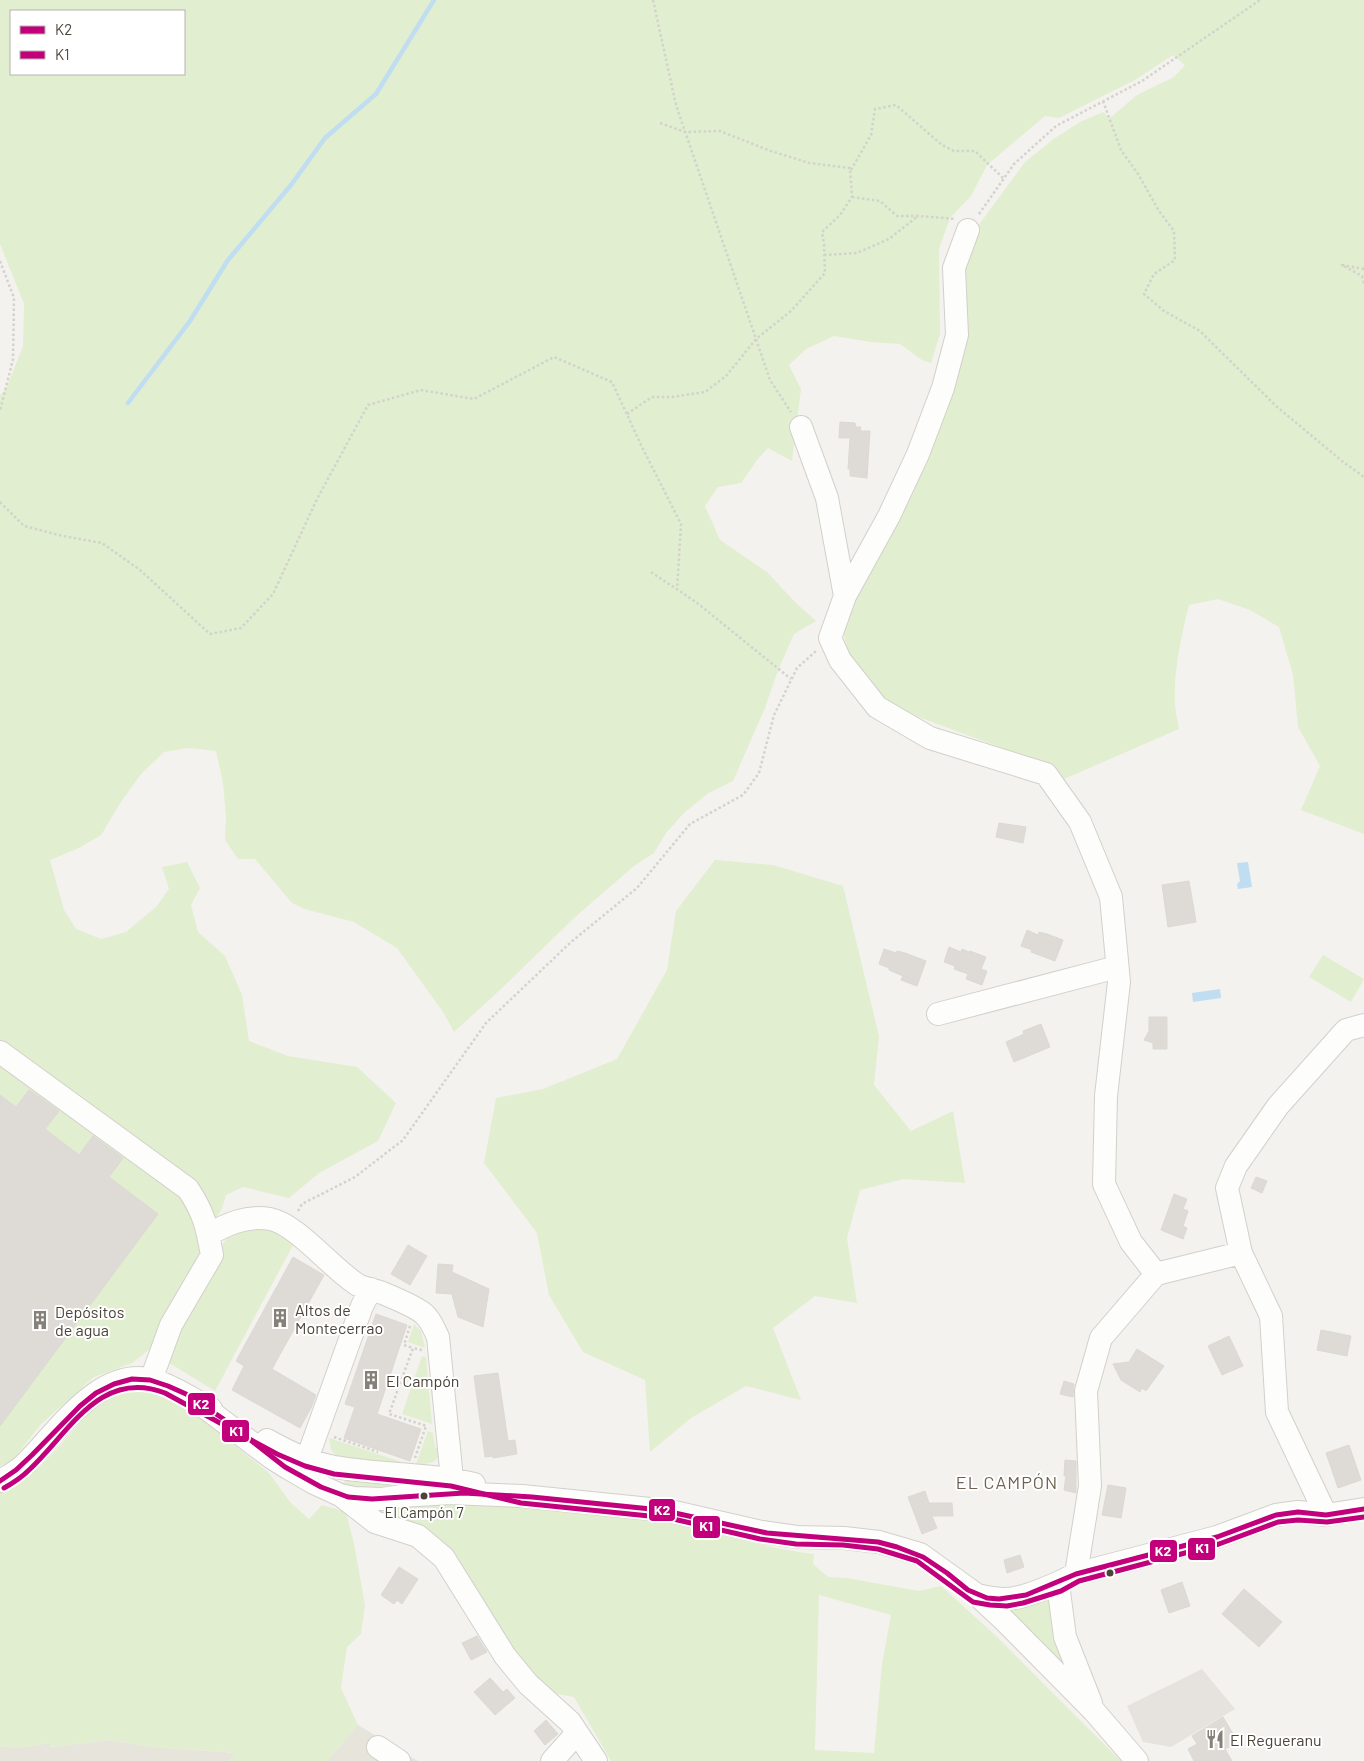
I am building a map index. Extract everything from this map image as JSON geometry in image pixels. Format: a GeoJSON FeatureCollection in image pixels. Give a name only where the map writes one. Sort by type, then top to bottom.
{"type":"FeatureCollection","features":[{"type":"Feature","properties":{"kind":"street"},"geometry":{"type":"LineString","coordinates":[[962,224],[954,268],[958,335],[942,388],[918,454],[889,516],[845,596],[830,638],[840,660],[877,707],[930,738],[1046,774],[1080,822],[1111,897],[1118,966],[1119,982],[1106,1096],[1104,1184],[1131,1242],[1156,1274]]}},
{"type":"Feature","properties":{"kind":"street"},"geometry":{"type":"LineString","coordinates":[[801,427],[827,498],[845,596]]}},
{"type":"Feature","properties":{"kind":"street"},"geometry":{"type":"LineString","coordinates":[[938,1014],[1118,966]]}},
{"type":"Feature","properties":{"kind":"street"},"geometry":{"type":"LineString","coordinates":[[1326,1515],[1277,1412],[1271,1316],[1241,1253],[1227,1188],[1236,1166],[1278,1106],[1346,1030],[1364,1025]]}},
{"type":"Feature","properties":{"kind":"street"},"geometry":{"type":"LineString","coordinates":[[0,1052],[188,1189],[206,1220],[212,1255],[171,1325],[151,1380]]}},
{"type":"Feature","properties":{"kind":"street"},"geometry":{"type":"LineString","coordinates":[[208,1235],[223,1226],[254,1217],[272,1219],[286,1226],[358,1285],[423,1313],[432,1322],[438,1337],[452,1479]]}},
{"type":"Feature","properties":{"kind":"street"},"geometry":{"type":"LineString","coordinates":[[1094,1711],[1065,1637],[1067,1579],[1090,1486],[1086,1391],[1101,1338],[1156,1274],[1241,1253]]}},
{"type":"Feature","properties":{"kind":"street"},"geometry":{"type":"LineString","coordinates":[[312,1482],[307,1459],[362,1306],[371,1289]]}},
{"type":"Feature","properties":{"kind":"street"},"geometry":{"type":"LineString","coordinates":[[0,1481],[24,1465],[84,1402],[95,1393],[108,1385],[122,1380],[137,1378],[151,1380],[168,1386],[280,1447],[307,1459],[335,1467],[452,1479],[522,1496]]}},
{"type":"Feature","properties":{"kind":"street"},"geometry":{"type":"LineString","coordinates":[[199,1403],[272,1458],[312,1482],[340,1495],[375,1522],[418,1536],[444,1558],[505,1656],[528,1684],[570,1722],[596,1761]]}},
{"type":"Feature","properties":{"kind":"street"},"geometry":{"type":"LineString","coordinates":[[402,1496],[411,1488],[428,1487],[452,1479]]}},
{"type":"Feature","properties":{"kind":"street"},"geometry":{"type":"LineString","coordinates":[[340,1495],[369,1500],[450,1493],[522,1496],[670,1511],[762,1532],[797,1537],[844,1538],[879,1542],[920,1554],[977,1595],[1005,1621],[1094,1711],[1137,1761]]}},
{"type":"Feature","properties":{"kind":"street"},"geometry":{"type":"LineString","coordinates":[[977,1595],[1007,1600],[1067,1579],[1201,1542],[1276,1515],[1298,1512],[1326,1515],[1364,1509]]}},
{"type":"Feature","properties":{"kind":"street"},"geometry":{"type":"LineString","coordinates":[[552,1761],[577,1733]]}},
{"type":"Feature","properties":{"kind":"street"},"geometry":{"type":"LineString","coordinates":[[378,1747],[400,1761]]}},
{"type":"Feature","properties":{"kind":"path"},"geometry":{"type":"LineString","coordinates":[[653,0],[676,105],[770,380],[801,427]]}},
{"type":"Feature","properties":{"kind":"path"},"geometry":{"type":"LineString","coordinates":[[852,198],[880,201],[896,216],[919,216],[962,224],[1004,179],[1014,164],[1056,126],[1142,82],[1260,0]]}},
{"type":"Feature","properties":{"kind":"path"},"geometry":{"type":"LineString","coordinates":[[1103,102],[1121,150],[1174,231],[1175,260],[1154,274],[1144,294],[1164,311],[1200,331],[1276,406],[1364,477]]}},
{"type":"Feature","properties":{"kind":"path"},"geometry":{"type":"LineString","coordinates":[[626,414],[652,398],[705,392],[726,376],[756,338],[791,311],[825,273],[822,232],[840,215],[852,198],[850,171],[872,135],[875,109],[896,105],[942,145],[954,151],[975,152],[1004,179]]}},
{"type":"Feature","properties":{"kind":"path"},"geometry":{"type":"LineString","coordinates":[[660,123],[685,132],[720,131],[776,152],[809,162],[850,168],[850,171]]}},
{"type":"Feature","properties":{"kind":"path"},"geometry":{"type":"LineString","coordinates":[[824,255],[857,253],[889,239],[919,216]]}},
{"type":"Feature","properties":{"kind":"path"},"geometry":{"type":"LineString","coordinates":[[0,261],[14,298],[13,360],[0,411]]}},
{"type":"Feature","properties":{"kind":"path"},"geometry":{"type":"LineString","coordinates":[[1364,269],[1342,265],[1362,276],[1364,283]]}},
{"type":"Feature","properties":{"kind":"path"},"geometry":{"type":"LineString","coordinates":[[0,502],[24,526],[62,536],[102,543],[140,570],[210,634],[241,628],[272,594],[316,498],[368,405],[421,390],[474,400],[554,357],[612,382],[681,524],[677,590]]}},
{"type":"Feature","properties":{"kind":"path"},"geometry":{"type":"LineString","coordinates":[[651,572],[696,602],[791,679]]}},
{"type":"Feature","properties":{"kind":"path"},"geometry":{"type":"LineString","coordinates":[[286,1226],[302,1204],[355,1177],[403,1140],[486,1023],[571,942],[637,888],[690,824],[742,795],[759,773],[774,715],[797,668],[830,638]]}},
{"type":"Feature","properties":{"kind":"path"},"geometry":{"type":"LineString","coordinates":[[415,1309],[404,1345],[440,1356]]}},
{"type":"Feature","properties":{"kind":"path"},"geometry":{"type":"LineString","coordinates":[[413,1348],[389,1414],[426,1426],[413,1464]]}},
{"type":"Feature","properties":{"kind":"path"},"geometry":{"type":"LineString","coordinates":[[334,1437],[378,1452]]}},
{"type":"Feature","properties":{"kind":"shaded area"},"geometry":{"type":"Polygon","coordinates":[[[1202,1669],[1235,1709],[1171,1747],[1143,1742],[1127,1706],[1202,1669]]]}},
{"type":"Feature","properties":{"kind":"shaded area"},"geometry":{"type":"Polygon","coordinates":[[[358,1725],[418,1761],[327,1761],[358,1725]]]}},
{"type":"Feature","properties":{"kind":"shaded area"},"geometry":{"type":"Polygon","coordinates":[[[109,1740],[153,1747],[236,1753],[229,1761],[0,1761],[0,1746],[18,1748],[50,1743],[50,1747],[109,1740]]]}},
{"type":"Feature","properties":{"kind":"green space"},"geometry":{"type":"Polygon","coordinates":[[[0,0],[1364,0],[1364,834],[1301,810],[1320,766],[1298,727],[1293,675],[1279,627],[1250,610],[1218,599],[1189,605],[1176,668],[1175,706],[1179,729],[1064,779],[1040,762],[886,705],[847,651],[843,628],[848,607],[935,422],[959,271],[975,230],[1025,162],[1055,138],[1080,122],[1103,112],[1110,118],[1137,95],[1174,77],[1185,65],[1173,55],[1135,80],[1059,118],[1045,116],[987,165],[971,196],[950,218],[939,249],[940,334],[931,363],[922,360],[900,344],[871,342],[834,336],[806,349],[789,365],[801,389],[792,461],[768,448],[741,483],[718,487],[705,506],[720,540],[767,572],[816,621],[794,634],[777,673],[765,708],[733,781],[707,794],[684,813],[666,833],[654,853],[634,866],[574,918],[454,1032],[443,1012],[397,948],[354,922],[304,909],[292,903],[255,859],[238,859],[225,840],[226,817],[223,783],[216,751],[188,748],[164,752],[141,774],[101,835],[79,848],[50,860],[64,910],[76,929],[101,939],[126,932],[156,907],[169,889],[162,867],[187,862],[200,888],[191,905],[198,932],[225,956],[242,995],[249,1041],[288,1056],[357,1067],[396,1103],[378,1141],[319,1173],[289,1198],[243,1187],[226,1195],[222,1208],[151,1348],[132,1363],[94,1377],[41,1424],[13,1460],[0,1466],[0,395],[6,389],[23,346],[24,304],[0,244],[0,0]]]}},
{"type":"Feature","properties":{"kind":"green space"},"geometry":{"type":"Polygon","coordinates":[[[715,860],[773,865],[843,886],[879,1036],[874,1085],[911,1131],[953,1111],[965,1183],[904,1179],[860,1190],[847,1238],[857,1303],[815,1296],[773,1328],[801,1400],[746,1386],[691,1418],[650,1452],[645,1380],[583,1352],[549,1295],[537,1233],[484,1163],[496,1098],[543,1089],[617,1059],[667,970],[676,911],[715,860]]]}},
{"type":"Feature","properties":{"kind":"green space"},"geometry":{"type":"Polygon","coordinates":[[[1323,955],[1364,979],[1351,1002],[1309,977],[1323,955]]]}},
{"type":"Feature","properties":{"kind":"green space"},"geometry":{"type":"Polygon","coordinates":[[[262,1227],[273,1230],[293,1245],[215,1391],[166,1361],[181,1319],[226,1239],[239,1229],[262,1227]]]}},
{"type":"Feature","properties":{"kind":"green space"},"geometry":{"type":"Polygon","coordinates":[[[414,1324],[421,1331],[425,1348],[408,1342],[414,1324]]]}},
{"type":"Feature","properties":{"kind":"green space"},"geometry":{"type":"Polygon","coordinates":[[[422,1356],[426,1357],[432,1424],[402,1414],[422,1356]]]}},
{"type":"Feature","properties":{"kind":"green space"},"geometry":{"type":"Polygon","coordinates":[[[142,1390],[156,1391],[175,1398],[207,1420],[269,1473],[290,1502],[309,1519],[322,1505],[346,1512],[365,1605],[361,1634],[347,1647],[341,1688],[358,1725],[327,1761],[229,1761],[236,1753],[153,1747],[109,1740],[50,1747],[50,1743],[18,1748],[0,1746],[0,1492],[12,1487],[34,1471],[103,1400],[119,1393],[142,1390]]]}},
{"type":"Feature","properties":{"kind":"green space"},"geometry":{"type":"Polygon","coordinates":[[[428,1431],[433,1433],[435,1447],[439,1450],[439,1455],[435,1461],[416,1464],[428,1431]]]}},
{"type":"Feature","properties":{"kind":"green space"},"geometry":{"type":"Polygon","coordinates":[[[329,1438],[408,1464],[337,1457],[331,1450],[329,1438]]]}},
{"type":"Feature","properties":{"kind":"green space"},"geometry":{"type":"Polygon","coordinates":[[[345,1479],[396,1482],[396,1487],[393,1491],[346,1489],[345,1479]]]}},
{"type":"Feature","properties":{"kind":"green space"},"geometry":{"type":"Polygon","coordinates":[[[436,1501],[550,1508],[664,1522],[776,1548],[814,1554],[813,1564],[828,1577],[847,1578],[919,1591],[941,1586],[995,1635],[1121,1761],[611,1761],[574,1697],[547,1692],[508,1650],[476,1599],[370,1509],[391,1512],[413,1502],[436,1501]],[[819,1595],[815,1750],[874,1753],[882,1664],[891,1615],[819,1595]]]}},
{"type":"Feature","properties":{"kind":"green space"},"geometry":{"type":"Polygon","coordinates":[[[1050,1597],[1073,1675],[1009,1611],[1012,1608],[1050,1597]]]}},
{"type":"Feature","properties":{"kind":"water"},"geometry":{"type":"Polygon","coordinates":[[[1248,862],[1252,887],[1238,889],[1237,884],[1240,881],[1237,863],[1248,862]]]}},
{"type":"Feature","properties":{"kind":"water"},"geometry":{"type":"Polygon","coordinates":[[[1220,989],[1221,998],[1193,1002],[1192,993],[1220,989]]]}},
{"type":"Feature","properties":{"kind":"building"},"geometry":{"type":"Polygon","coordinates":[[[840,422],[855,423],[856,427],[861,427],[860,431],[870,431],[867,478],[850,476],[850,469],[848,469],[850,438],[839,438],[840,422]]]}},
{"type":"Feature","properties":{"kind":"building"},"geometry":{"type":"Polygon","coordinates":[[[999,823],[1026,827],[1023,843],[996,837],[999,823]]]}},
{"type":"Feature","properties":{"kind":"building"},"geometry":{"type":"Polygon","coordinates":[[[1189,881],[1196,922],[1168,927],[1162,885],[1189,881]]]}},
{"type":"Feature","properties":{"kind":"building"},"geometry":{"type":"Polygon","coordinates":[[[1027,930],[1038,935],[1039,932],[1063,940],[1055,961],[1021,946],[1027,930]]]}},
{"type":"Feature","properties":{"kind":"building"},"geometry":{"type":"Polygon","coordinates":[[[949,947],[961,952],[962,949],[986,957],[981,969],[987,971],[982,985],[966,979],[968,974],[954,969],[955,966],[944,962],[949,947]]]}},
{"type":"Feature","properties":{"kind":"building"},"geometry":{"type":"Polygon","coordinates":[[[884,949],[896,953],[897,951],[905,953],[926,961],[917,986],[901,980],[903,976],[879,964],[884,949]]]}},
{"type":"Feature","properties":{"kind":"building"},"geometry":{"type":"Polygon","coordinates":[[[1149,1017],[1167,1017],[1167,1049],[1153,1049],[1153,1043],[1144,1040],[1149,1031],[1149,1017]]]}},
{"type":"Feature","properties":{"kind":"building"},"geometry":{"type":"Polygon","coordinates":[[[1041,1024],[1050,1047],[1014,1062],[1006,1042],[1024,1034],[1023,1031],[1041,1024]]]}},
{"type":"Feature","properties":{"kind":"building","name":"Depósitos de agua"},"geometry":{"type":"Polygon","coordinates":[[[29,1090],[59,1111],[45,1129],[79,1155],[93,1136],[123,1158],[109,1177],[158,1214],[0,1426],[0,1095],[16,1107],[29,1090]]]}},
{"type":"Feature","properties":{"kind":"building"},"geometry":{"type":"Polygon","coordinates":[[[1256,1177],[1267,1181],[1262,1193],[1251,1188],[1256,1177]]]}},
{"type":"Feature","properties":{"kind":"building"},"geometry":{"type":"Polygon","coordinates":[[[1174,1194],[1187,1199],[1183,1209],[1188,1211],[1183,1226],[1187,1228],[1183,1239],[1161,1230],[1174,1194]]]}},
{"type":"Feature","properties":{"kind":"building"},"geometry":{"type":"Polygon","coordinates":[[[408,1245],[427,1256],[410,1285],[391,1274],[408,1245]]]}},
{"type":"Feature","properties":{"kind":"building","name":"Altos de Montecerrao"},"geometry":{"type":"Polygon","coordinates":[[[293,1257],[324,1275],[272,1369],[316,1395],[300,1428],[232,1390],[244,1366],[236,1361],[293,1257]]]}},
{"type":"Feature","properties":{"kind":"building"},"geometry":{"type":"Polygon","coordinates":[[[438,1264],[453,1265],[452,1272],[489,1289],[483,1327],[458,1317],[452,1294],[436,1293],[438,1264]]]}},
{"type":"Feature","properties":{"kind":"building"},"geometry":{"type":"Polygon","coordinates":[[[376,1314],[407,1325],[377,1414],[421,1429],[410,1461],[344,1438],[355,1407],[345,1404],[376,1314]]]}},
{"type":"Feature","properties":{"kind":"building"},"geometry":{"type":"Polygon","coordinates":[[[1321,1330],[1351,1336],[1347,1356],[1317,1350],[1321,1330]]]}},
{"type":"Feature","properties":{"kind":"building"},"geometry":{"type":"Polygon","coordinates":[[[1229,1336],[1243,1366],[1222,1375],[1208,1346],[1229,1336]]]}},
{"type":"Feature","properties":{"kind":"building"},"geometry":{"type":"Polygon","coordinates":[[[1137,1349],[1164,1366],[1146,1391],[1142,1388],[1140,1392],[1121,1380],[1113,1364],[1129,1362],[1137,1349]]]}},
{"type":"Feature","properties":{"kind":"building"},"geometry":{"type":"Polygon","coordinates":[[[498,1373],[508,1441],[515,1440],[517,1454],[493,1458],[493,1456],[485,1457],[474,1376],[498,1373]]]}},
{"type":"Feature","properties":{"kind":"building"},"geometry":{"type":"Polygon","coordinates":[[[1064,1381],[1074,1384],[1073,1397],[1060,1394],[1064,1381]]]}},
{"type":"Feature","properties":{"kind":"building"},"geometry":{"type":"Polygon","coordinates":[[[1349,1445],[1361,1480],[1338,1488],[1326,1453],[1349,1445]]]}},
{"type":"Feature","properties":{"kind":"building"},"geometry":{"type":"Polygon","coordinates":[[[1065,1460],[1076,1461],[1076,1493],[1064,1490],[1066,1476],[1064,1476],[1065,1460]]]}},
{"type":"Feature","properties":{"kind":"building"},"geometry":{"type":"Polygon","coordinates":[[[1108,1485],[1126,1488],[1121,1518],[1102,1515],[1108,1485]]]}},
{"type":"Feature","properties":{"kind":"building"},"geometry":{"type":"Polygon","coordinates":[[[925,1491],[929,1503],[952,1503],[953,1516],[932,1516],[937,1528],[922,1534],[908,1497],[925,1491]]]}},
{"type":"Feature","properties":{"kind":"building"},"geometry":{"type":"Polygon","coordinates":[[[1020,1555],[1024,1567],[1007,1573],[1004,1560],[1020,1555]]]}},
{"type":"Feature","properties":{"kind":"building"},"geometry":{"type":"Polygon","coordinates":[[[399,1567],[418,1579],[402,1604],[397,1600],[394,1604],[381,1595],[399,1567]]]}},
{"type":"Feature","properties":{"kind":"building"},"geometry":{"type":"Polygon","coordinates":[[[1182,1582],[1190,1606],[1169,1613],[1161,1590],[1182,1582]]]}},
{"type":"Feature","properties":{"kind":"building"},"geometry":{"type":"Polygon","coordinates":[[[1244,1589],[1282,1622],[1259,1647],[1222,1614],[1244,1589]]]}},
{"type":"Feature","properties":{"kind":"building"},"geometry":{"type":"Polygon","coordinates":[[[477,1636],[487,1652],[471,1660],[462,1643],[477,1636]]]}},
{"type":"Feature","properties":{"kind":"building"},"geometry":{"type":"Polygon","coordinates":[[[490,1678],[503,1692],[507,1689],[515,1698],[495,1715],[474,1692],[490,1678]]]}},
{"type":"Feature","properties":{"kind":"building","name":"El Regueranu"},"geometry":{"type":"Polygon","coordinates":[[[1223,1717],[1238,1742],[1225,1749],[1232,1761],[1194,1761],[1188,1749],[1197,1744],[1192,1736],[1223,1717]]]}},
{"type":"Feature","properties":{"kind":"building"},"geometry":{"type":"Polygon","coordinates":[[[546,1720],[558,1734],[545,1745],[534,1731],[546,1720]]]}},
{"type":"Feature","properties":{"kind":"waterway"},"geometry":{"type":"LineString","coordinates":[[128,403],[190,321],[228,260],[291,185],[325,138],[376,94],[434,0]]}},
{"type":"Feature","properties":{"kind":"transit line","name":"K2"},"geometry":{"type":"LineString","coordinates":[[0,1481],[16,1470],[80,1406],[96,1393],[114,1384],[132,1379],[150,1380],[186,1394],[222,1418],[285,1467],[321,1487],[348,1497],[372,1499],[464,1493],[532,1497],[661,1510],[767,1533],[878,1542],[923,1557],[968,1590],[987,1598],[999,1599],[1026,1595],[1076,1574],[1217,1537],[1276,1515],[1298,1512],[1326,1515],[1364,1509]]}},
{"type":"Feature","properties":{"kind":"transit line","name":"K1"},"geometry":{"type":"LineString","coordinates":[[4,1488],[29,1470],[88,1408],[104,1397],[122,1389],[142,1388],[165,1393],[277,1454],[305,1466],[334,1474],[451,1486],[521,1503],[669,1518],[760,1539],[796,1544],[843,1545],[878,1549],[917,1561],[973,1602],[990,1605],[1007,1606],[1023,1603],[1061,1591],[1079,1581],[1219,1544],[1278,1522],[1298,1520],[1327,1522],[1364,1517]]}},
{"type":"Feature","properties":{"kind":"place","name":"Altos de Montecerrao"},"geometry":{"type":"Point","coordinates":[280,1318]}},
{"type":"Feature","properties":{"kind":"place","name":"Depósitos de agua"},"geometry":{"type":"Point","coordinates":[40,1320]}},
{"type":"Feature","properties":{"kind":"place","name":"El Campón"},"geometry":{"type":"Point","coordinates":[371,1380]}},
{"type":"Feature","properties":{"kind":"place","name":"El Campón 7"},"geometry":{"type":"Point","coordinates":[424,1496]}},
{"type":"Feature","properties":{"kind":"place","name":"El Regueranu"},"geometry":{"type":"Point","coordinates":[1215,1739]}},
{"type":"Feature","properties":{"kind":"district","name":"EL CAMPÓN"},"geometry":{"type":"Point","coordinates":[1007,1482]}}]}
